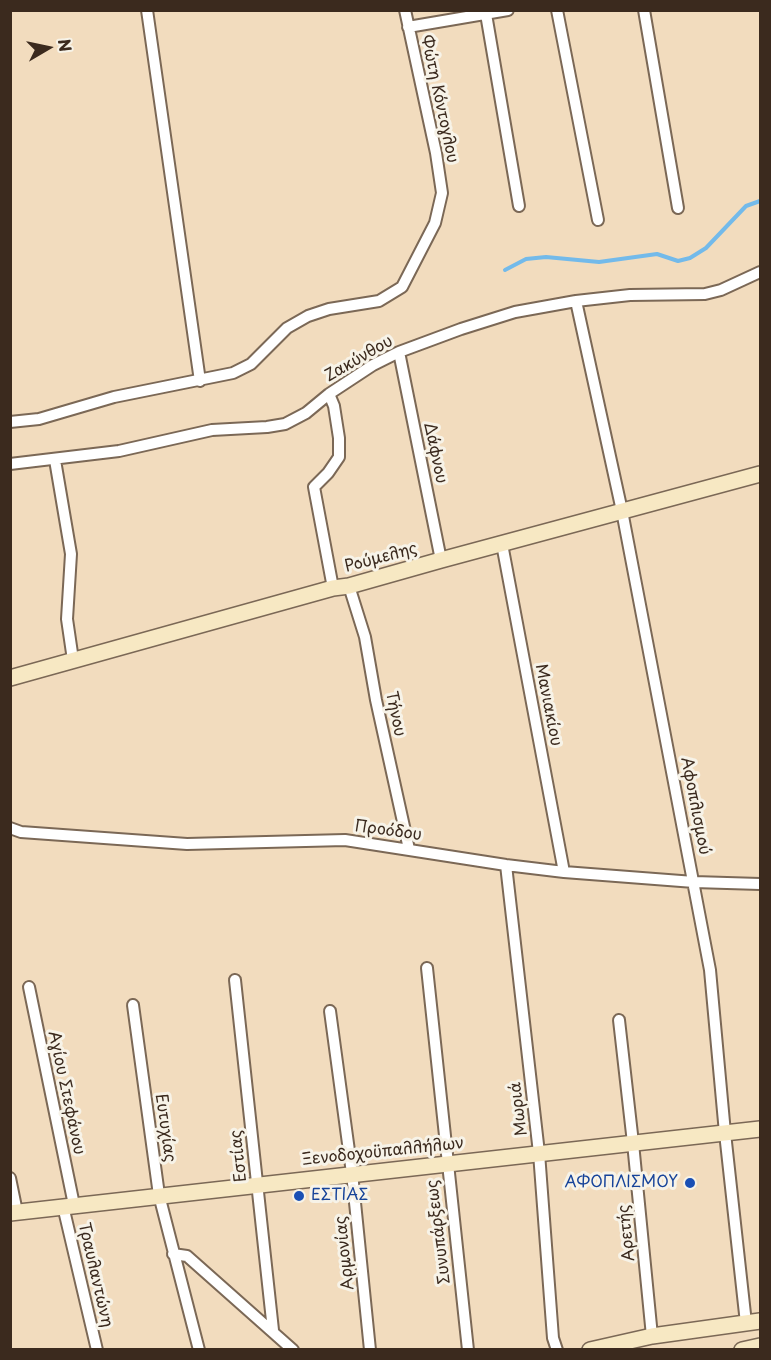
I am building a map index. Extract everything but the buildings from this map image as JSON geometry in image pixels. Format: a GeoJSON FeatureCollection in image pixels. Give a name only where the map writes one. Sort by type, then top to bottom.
{"type":"FeatureCollection","features":[{"type":"Feature","properties":{"kind":"street"},"geometry":{"type":"LineString","coordinates":[[10,422],[39,419],[114,398],[200,381],[147,10]]}},
{"type":"Feature","properties":{"kind":"street","name":"Φώτη Κόντογλου"},"geometry":{"type":"LineString","coordinates":[[200,381],[243,369],[287,328],[308,316],[329,309],[379,301],[397,291],[405,282],[440,211],[442,193],[436,153],[405,10]]}},
{"type":"Feature","properties":{"kind":"street"},"geometry":{"type":"LineString","coordinates":[[408,27],[508,10]]}},
{"type":"Feature","properties":{"kind":"street"},"geometry":{"type":"LineString","coordinates":[[557,10],[598,220]]}},
{"type":"Feature","properties":{"kind":"street"},"geometry":{"type":"LineString","coordinates":[[644,10],[678,208]]}},
{"type":"Feature","properties":{"kind":"street"},"geometry":{"type":"LineString","coordinates":[[486,14],[519,206]]}},
{"type":"Feature","properties":{"kind":"street","name":"Ζακύνθου"},"geometry":{"type":"LineString","coordinates":[[10,464],[139,448],[212,430],[285,424],[306,413],[328,394],[373,365],[399,352],[514,312],[576,301],[630,295],[705,294],[721,290],[760,272]]}},
{"type":"Feature","properties":{"kind":"street","name":"Αφοπλισμού"},"geometry":{"type":"LineString","coordinates":[[576,301],[622,511],[710,970],[725,1133],[753,1322]]}},
{"type":"Feature","properties":{"kind":"street","name":"Δάφνου"},"geometry":{"type":"LineString","coordinates":[[399,352],[441,560]]}},
{"type":"Feature","properties":{"kind":"street"},"geometry":{"type":"LineString","coordinates":[[328,394],[334,406],[339,438],[339,457],[314,487],[333,588]]}},
{"type":"Feature","properties":{"kind":"street"},"geometry":{"type":"LineString","coordinates":[[55,460],[71,554],[67,619],[73,660]]}},
{"type":"Feature","properties":{"kind":"street","name":"Ρούμελης"},"geometry":{"type":"LineString","coordinates":[[10,678],[333,588],[349,586],[760,474]]}},
{"type":"Feature","properties":{"kind":"street","name":"Μανιακίου"},"geometry":{"type":"LineString","coordinates":[[502,544],[564,872]]}},
{"type":"Feature","properties":{"kind":"street","name":"Τήνου"},"geometry":{"type":"LineString","coordinates":[[349,586],[364,637],[409,849]]}},
{"type":"Feature","properties":{"kind":"street","name":"Προόδου"},"geometry":{"type":"LineString","coordinates":[[10,828],[21,832],[187,844],[345,840],[564,872],[694,882],[760,884]]}},
{"type":"Feature","properties":{"kind":"street","name":"Μωριά"},"geometry":{"type":"LineString","coordinates":[[506,865],[539,1153],[553,1338],[557,1350]]}},
{"type":"Feature","properties":{"kind":"street","name":"Συνυπάρξεως"},"geometry":{"type":"LineString","coordinates":[[427,968],[468,1350]]}},
{"type":"Feature","properties":{"kind":"street","name":"Εστίας"},"geometry":{"type":"LineString","coordinates":[[236,980],[273,1330]]}},
{"type":"Feature","properties":{"kind":"street","name":"Αγίου Στεφάνου"},"geometry":{"type":"LineString","coordinates":[[29,987],[68,1206]]}},
{"type":"Feature","properties":{"kind":"street","name":"Ευτυχίας"},"geometry":{"type":"LineString","coordinates":[[133,1005],[159,1196],[199,1350]]}},
{"type":"Feature","properties":{"kind":"street","name":"Αρμονίας"},"geometry":{"type":"LineString","coordinates":[[330,1011],[352,1173],[370,1350]]}},
{"type":"Feature","properties":{"kind":"street","name":"Αρετής"},"geometry":{"type":"LineString","coordinates":[[619,1020],[652,1336]]}},
{"type":"Feature","properties":{"kind":"street","name":"Ξενοδοχοϋπαλλήλων"},"geometry":{"type":"LineString","coordinates":[[14,1212],[760,1129]]}},
{"type":"Feature","properties":{"kind":"street"},"geometry":{"type":"LineString","coordinates":[[10,1178],[14,1212]]}},
{"type":"Feature","properties":{"kind":"street","name":"Τραυλαντώνη"},"geometry":{"type":"LineString","coordinates":[[68,1206],[97,1350]]}},
{"type":"Feature","properties":{"kind":"street"},"geometry":{"type":"LineString","coordinates":[[173,1254],[187,1256],[293,1350]]}},
{"type":"Feature","properties":{"kind":"street"},"geometry":{"type":"LineString","coordinates":[[590,1350],[652,1336],[753,1322]]}},
{"type":"Feature","properties":{"kind":"street"},"geometry":{"type":"LineString","coordinates":[[742,1350],[760,1346]]}},
{"type":"Feature","properties":{"kind":"waterway"},"geometry":{"type":"LineString","coordinates":[[505,270],[526,259],[546,257],[599,262],[657,254],[678,261],[690,258],[706,248],[746,206],[760,201]]}},
{"type":"Feature","properties":{"kind":"place","name":"ΑΦΟΠΛΙΣΜΟΥ"},"geometry":{"type":"Point","coordinates":[690,1183]}},
{"type":"Feature","properties":{"kind":"place","name":"ΕΣΤΙΑΣ"},"geometry":{"type":"Point","coordinates":[299,1196]}}]}
